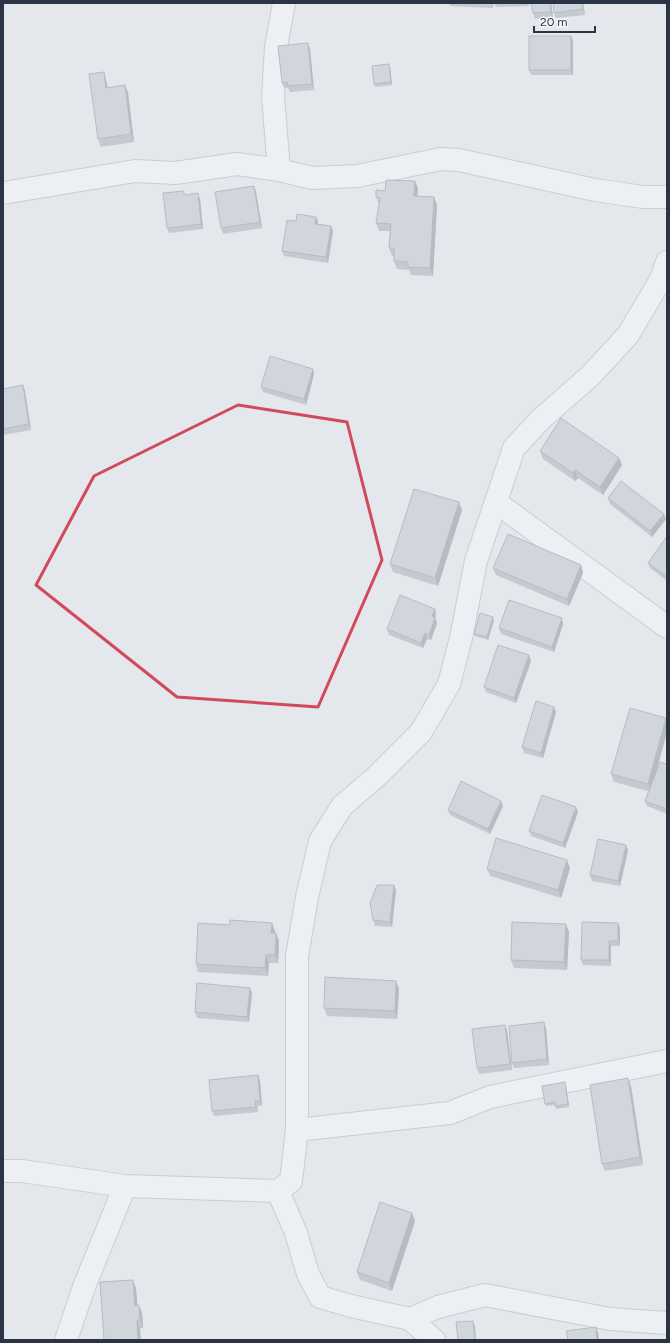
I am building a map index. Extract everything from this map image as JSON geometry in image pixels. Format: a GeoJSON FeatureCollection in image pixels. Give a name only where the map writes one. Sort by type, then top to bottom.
{"type":"FeatureCollection","features":[{"type":"Feature","properties":{"kind":"street"},"geometry":{"type":"LineString","coordinates":[[279,170],[273,97],[276,47],[284,3]]}},
{"type":"Feature","properties":{"kind":"street"},"geometry":{"type":"LineString","coordinates":[[3,193],[135,171],[175,173],[237,164],[279,170],[312,178],[357,176],[440,159],[459,160],[595,190],[643,198],[667,197]]}},
{"type":"Feature","properties":{"kind":"street"},"geometry":{"type":"LineString","coordinates":[[3,1171],[22,1170],[125,1186],[278,1191],[290,1181],[297,1130],[297,956],[307,898],[320,841],[342,806],[376,776],[421,732],[449,684],[461,638],[476,561],[497,503],[514,448],[540,420],[591,375],[628,334],[654,291],[667,262]]}},
{"type":"Feature","properties":{"kind":"street"},"geometry":{"type":"LineString","coordinates":[[497,503],[667,627]]}},
{"type":"Feature","properties":{"kind":"street"},"geometry":{"type":"LineString","coordinates":[[297,1130],[450,1113],[490,1097],[667,1061]]}},
{"type":"Feature","properties":{"kind":"street"},"geometry":{"type":"LineString","coordinates":[[66,1340],[84,1287],[125,1186]]}},
{"type":"Feature","properties":{"kind":"street"},"geometry":{"type":"LineString","coordinates":[[278,1191],[296,1233],[308,1274],[320,1297],[410,1319],[434,1340]]}},
{"type":"Feature","properties":{"kind":"street"},"geometry":{"type":"LineString","coordinates":[[410,1319],[438,1307],[485,1295],[610,1319],[667,1323]]}},
{"type":"Feature","properties":{"kind":"highlighted area"},"geometry":{"type":"Polygon","coordinates":[[[238,405],[347,422],[382,560],[318,707],[177,697],[36,585],[94,476],[238,405]]]}},
{"type":"Feature","properties":{"kind":"building"},"geometry":{"type":"Polygon","coordinates":[[[531,3],[550,3],[551,12],[533,13],[531,3]]]}},
{"type":"Feature","properties":{"kind":"building"},"geometry":{"type":"Polygon","coordinates":[[[553,3],[582,3],[583,9],[554,13],[553,3]]]}},
{"type":"Feature","properties":{"kind":"building"},"geometry":{"type":"Polygon","coordinates":[[[529,36],[571,36],[571,70],[529,70],[529,36]]]}},
{"type":"Feature","properties":{"kind":"building"},"geometry":{"type":"Polygon","coordinates":[[[308,43],[312,84],[288,86],[287,82],[282,83],[278,46],[308,43]]]}},
{"type":"Feature","properties":{"kind":"building"},"geometry":{"type":"Polygon","coordinates":[[[389,64],[391,82],[374,84],[372,66],[389,64]]]}},
{"type":"Feature","properties":{"kind":"building"},"geometry":{"type":"Polygon","coordinates":[[[104,72],[106,88],[125,85],[131,134],[98,139],[89,74],[104,72]]]}},
{"type":"Feature","properties":{"kind":"building"},"geometry":{"type":"Polygon","coordinates":[[[386,180],[415,181],[414,196],[434,197],[430,268],[408,267],[408,262],[394,261],[394,248],[389,248],[391,224],[376,223],[380,198],[376,197],[376,190],[385,191],[386,180]]]}},
{"type":"Feature","properties":{"kind":"building"},"geometry":{"type":"Polygon","coordinates":[[[254,186],[260,222],[221,228],[215,192],[254,186]]]}},
{"type":"Feature","properties":{"kind":"building"},"geometry":{"type":"Polygon","coordinates":[[[184,191],[184,195],[198,193],[201,224],[167,228],[163,193],[184,191]]]}},
{"type":"Feature","properties":{"kind":"building"},"geometry":{"type":"Polygon","coordinates":[[[297,214],[316,217],[315,224],[331,226],[326,257],[282,251],[287,220],[296,221],[297,214]]]}},
{"type":"Feature","properties":{"kind":"building"},"geometry":{"type":"Polygon","coordinates":[[[270,356],[313,369],[304,399],[261,387],[270,356]]]}},
{"type":"Feature","properties":{"kind":"building"},"geometry":{"type":"Polygon","coordinates":[[[23,385],[29,424],[3,429],[3,389],[23,385]]]}},
{"type":"Feature","properties":{"kind":"building"},"geometry":{"type":"Polygon","coordinates":[[[561,418],[619,458],[600,487],[575,470],[573,473],[540,451],[561,418]]]}},
{"type":"Feature","properties":{"kind":"building"},"geometry":{"type":"Polygon","coordinates":[[[621,481],[664,514],[650,531],[608,498],[621,481]]]}},
{"type":"Feature","properties":{"kind":"building"},"geometry":{"type":"Polygon","coordinates":[[[414,489],[459,502],[435,578],[390,564],[414,489]]]}},
{"type":"Feature","properties":{"kind":"building"},"geometry":{"type":"Polygon","coordinates":[[[508,534],[581,565],[567,599],[493,568],[508,534]]]}},
{"type":"Feature","properties":{"kind":"building"},"geometry":{"type":"Polygon","coordinates":[[[667,536],[667,577],[648,563],[667,536]]]}},
{"type":"Feature","properties":{"kind":"building"},"geometry":{"type":"Polygon","coordinates":[[[400,595],[435,609],[432,616],[435,618],[429,635],[425,633],[421,643],[387,629],[400,595]]]}},
{"type":"Feature","properties":{"kind":"building"},"geometry":{"type":"Polygon","coordinates":[[[509,600],[562,618],[552,647],[499,628],[509,600]]]}},
{"type":"Feature","properties":{"kind":"building"},"geometry":{"type":"Polygon","coordinates":[[[480,613],[493,617],[487,637],[474,634],[480,613]]]}},
{"type":"Feature","properties":{"kind":"building"},"geometry":{"type":"Polygon","coordinates":[[[498,645],[529,655],[514,698],[484,687],[498,645]]]}},
{"type":"Feature","properties":{"kind":"building"},"geometry":{"type":"Polygon","coordinates":[[[536,701],[554,707],[541,753],[522,747],[536,701]]]}},
{"type":"Feature","properties":{"kind":"building"},"geometry":{"type":"Polygon","coordinates":[[[630,708],[666,718],[648,784],[611,774],[630,708]]]}},
{"type":"Feature","properties":{"kind":"building"},"geometry":{"type":"Polygon","coordinates":[[[660,762],[667,764],[667,809],[645,801],[660,762]]]}},
{"type":"Feature","properties":{"kind":"building"},"geometry":{"type":"Polygon","coordinates":[[[461,781],[501,801],[488,829],[448,810],[461,781]]]}},
{"type":"Feature","properties":{"kind":"building"},"geometry":{"type":"Polygon","coordinates":[[[542,795],[576,807],[563,843],[529,831],[542,795]]]}},
{"type":"Feature","properties":{"kind":"building"},"geometry":{"type":"Polygon","coordinates":[[[496,838],[567,860],[558,890],[487,869],[496,838]]]}},
{"type":"Feature","properties":{"kind":"building"},"geometry":{"type":"Polygon","coordinates":[[[598,839],[626,845],[618,881],[590,875],[598,839]]]}},
{"type":"Feature","properties":{"kind":"building"},"geometry":{"type":"Polygon","coordinates":[[[377,885],[394,885],[390,922],[373,920],[370,903],[377,885]]]}},
{"type":"Feature","properties":{"kind":"building"},"geometry":{"type":"Polygon","coordinates":[[[230,920],[272,923],[271,933],[276,933],[275,955],[266,955],[265,968],[196,964],[198,923],[230,925],[230,920]]]}},
{"type":"Feature","properties":{"kind":"building"},"geometry":{"type":"Polygon","coordinates":[[[512,922],[566,924],[564,962],[511,960],[512,922]]]}},
{"type":"Feature","properties":{"kind":"building"},"geometry":{"type":"Polygon","coordinates":[[[582,922],[618,923],[618,941],[609,941],[609,960],[581,960],[582,922]]]}},
{"type":"Feature","properties":{"kind":"building"},"geometry":{"type":"Polygon","coordinates":[[[325,977],[396,981],[395,1011],[324,1008],[325,977]]]}},
{"type":"Feature","properties":{"kind":"building"},"geometry":{"type":"Polygon","coordinates":[[[197,983],[250,988],[247,1017],[195,1012],[197,983]]]}},
{"type":"Feature","properties":{"kind":"building"},"geometry":{"type":"Polygon","coordinates":[[[544,1022],[547,1059],[512,1063],[509,1026],[544,1022]]]}},
{"type":"Feature","properties":{"kind":"building"},"geometry":{"type":"Polygon","coordinates":[[[505,1025],[510,1064],[477,1068],[472,1029],[505,1025]]]}},
{"type":"Feature","properties":{"kind":"building"},"geometry":{"type":"Polygon","coordinates":[[[258,1075],[260,1101],[255,1101],[256,1107],[212,1111],[209,1080],[258,1075]]]}},
{"type":"Feature","properties":{"kind":"building"},"geometry":{"type":"Polygon","coordinates":[[[628,1078],[640,1157],[602,1164],[590,1085],[628,1078]]]}},
{"type":"Feature","properties":{"kind":"building"},"geometry":{"type":"Polygon","coordinates":[[[565,1082],[568,1104],[555,1106],[555,1102],[545,1104],[542,1086],[565,1082]]]}},
{"type":"Feature","properties":{"kind":"building"},"geometry":{"type":"Polygon","coordinates":[[[380,1202],[412,1213],[389,1283],[357,1272],[380,1202]]]}},
{"type":"Feature","properties":{"kind":"building"},"geometry":{"type":"Polygon","coordinates":[[[133,1280],[135,1306],[139,1305],[140,1320],[137,1320],[138,1340],[104,1340],[100,1282],[133,1280]]]}},
{"type":"Feature","properties":{"kind":"building"},"geometry":{"type":"Polygon","coordinates":[[[473,1321],[475,1340],[458,1340],[456,1322],[473,1321]]]}},
{"type":"Feature","properties":{"kind":"building"},"geometry":{"type":"Polygon","coordinates":[[[596,1327],[597,1340],[568,1340],[566,1331],[596,1327]]]}}]}
